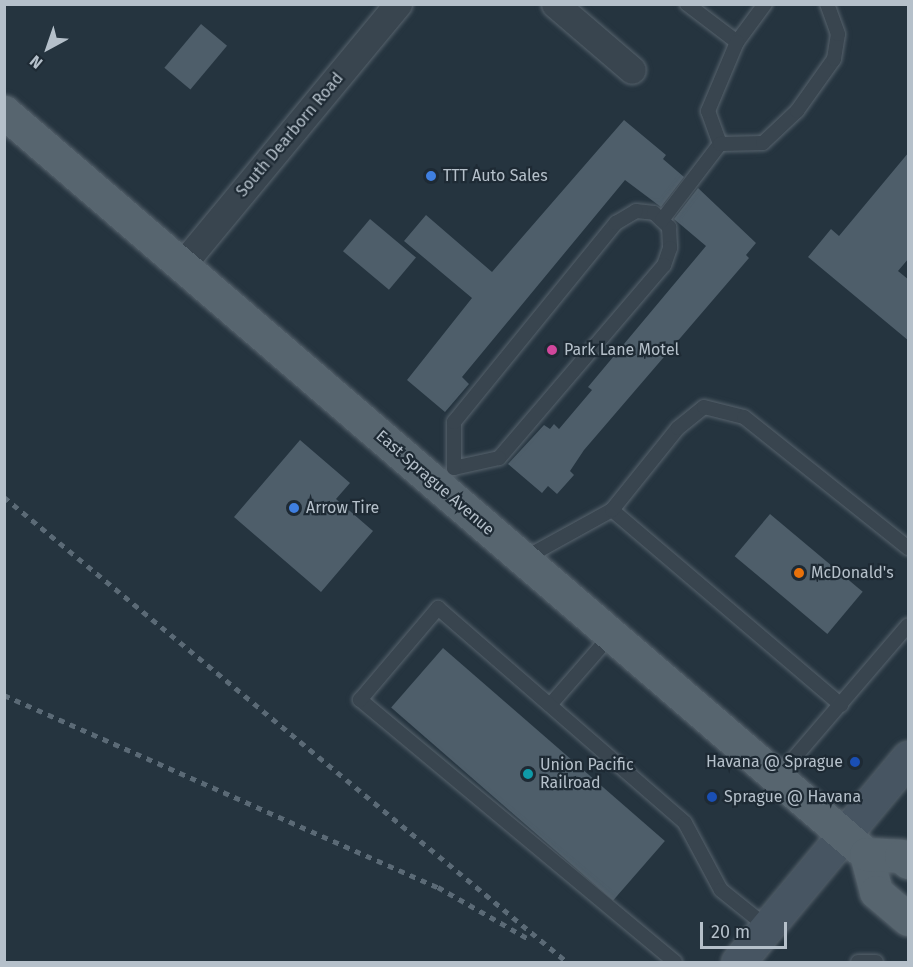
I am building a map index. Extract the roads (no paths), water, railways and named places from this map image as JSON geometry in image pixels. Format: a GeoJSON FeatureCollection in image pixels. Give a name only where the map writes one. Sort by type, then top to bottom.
{"type":"FeatureCollection","features":[{"type":"Feature","properties":{"kind":"main road","name":"East Sprague Avenue"},"geometry":{"type":"LineString","coordinates":[[4,112],[182,265],[446,478],[523,559],[855,844]]}},
{"type":"Feature","properties":{"kind":"main road"},"geometry":{"type":"LineString","coordinates":[[855,844],[901,856],[909,862]]}},
{"type":"Feature","properties":{"kind":"main road"},"geometry":{"type":"LineString","coordinates":[[855,844],[876,892],[909,919]]}},
{"type":"Feature","properties":{"kind":"street","name":"South Dearborn Road"},"geometry":{"type":"LineString","coordinates":[[182,265],[398,4]]}},
{"type":"Feature","properties":{"kind":"street"},"geometry":{"type":"LineString","coordinates":[[555,4],[632,70]]}},
{"type":"Feature","properties":{"kind":"street"},"geometry":{"type":"LineString","coordinates":[[738,963],[767,927],[855,844],[909,758]]}},
{"type":"Feature","properties":{"kind":"lane"},"geometry":{"type":"LineString","coordinates":[[687,4],[737,42]]}},
{"type":"Feature","properties":{"kind":"lane"},"geometry":{"type":"LineString","coordinates":[[720,144],[708,111],[737,42],[765,4]]}},
{"type":"Feature","properties":{"kind":"lane"},"geometry":{"type":"LineString","coordinates":[[720,144],[763,143],[797,111],[834,59],[838,34],[827,4]]}},
{"type":"Feature","properties":{"kind":"lane"},"geometry":{"type":"LineString","coordinates":[[662,220],[720,144]]}},
{"type":"Feature","properties":{"kind":"lane"},"geometry":{"type":"LineString","coordinates":[[636,211],[654,213],[669,227],[670,248],[664,265],[499,458],[446,478],[454,422],[616,223],[636,211]]}},
{"type":"Feature","properties":{"kind":"lane"},"geometry":{"type":"LineString","coordinates":[[523,559],[612,510],[678,428],[704,407],[744,417],[909,548]]}},
{"type":"Feature","properties":{"kind":"lane"},"geometry":{"type":"LineString","coordinates":[[612,510],[841,705]]}},
{"type":"Feature","properties":{"kind":"lane"},"geometry":{"type":"LineString","coordinates":[[675,963],[360,700],[438,608],[685,823],[721,890],[767,927]]}},
{"type":"Feature","properties":{"kind":"lane"},"geometry":{"type":"LineString","coordinates":[[777,778],[909,625]]}},
{"type":"Feature","properties":{"kind":"lane"},"geometry":{"type":"LineString","coordinates":[[550,705],[611,635]]}},
{"type":"Feature","properties":{"kind":"lane"},"geometry":{"type":"LineString","coordinates":[[858,963],[876,963]]}},
{"type":"Feature","properties":{"kind":"railway"},"geometry":{"type":"LineString","coordinates":[[4,497],[567,962]]}},
{"type":"Feature","properties":{"kind":"railway"},"geometry":{"type":"LineString","coordinates":[[4,695],[438,887],[527,938]]}},
{"type":"Feature","properties":{"kind":"place","name":"TTT Auto Sales"},"geometry":{"type":"Point","coordinates":[431,176]}},
{"type":"Feature","properties":{"kind":"place","name":"Park Lane Motel"},"geometry":{"type":"Point","coordinates":[552,350]}},
{"type":"Feature","properties":{"kind":"place","name":"Arrow Tire"},"geometry":{"type":"Point","coordinates":[294,508]}},
{"type":"Feature","properties":{"kind":"place","name":"McDonald's"},"geometry":{"type":"Point","coordinates":[799,573]}},
{"type":"Feature","properties":{"kind":"place","name":"Havana @ Sprague"},"geometry":{"type":"Point","coordinates":[855,762]}},
{"type":"Feature","properties":{"kind":"place","name":"Union Pacific Railroad"},"geometry":{"type":"Point","coordinates":[528,774]}},
{"type":"Feature","properties":{"kind":"place","name":"Sprague @ Havana"},"geometry":{"type":"Point","coordinates":[712,797]}}]}
